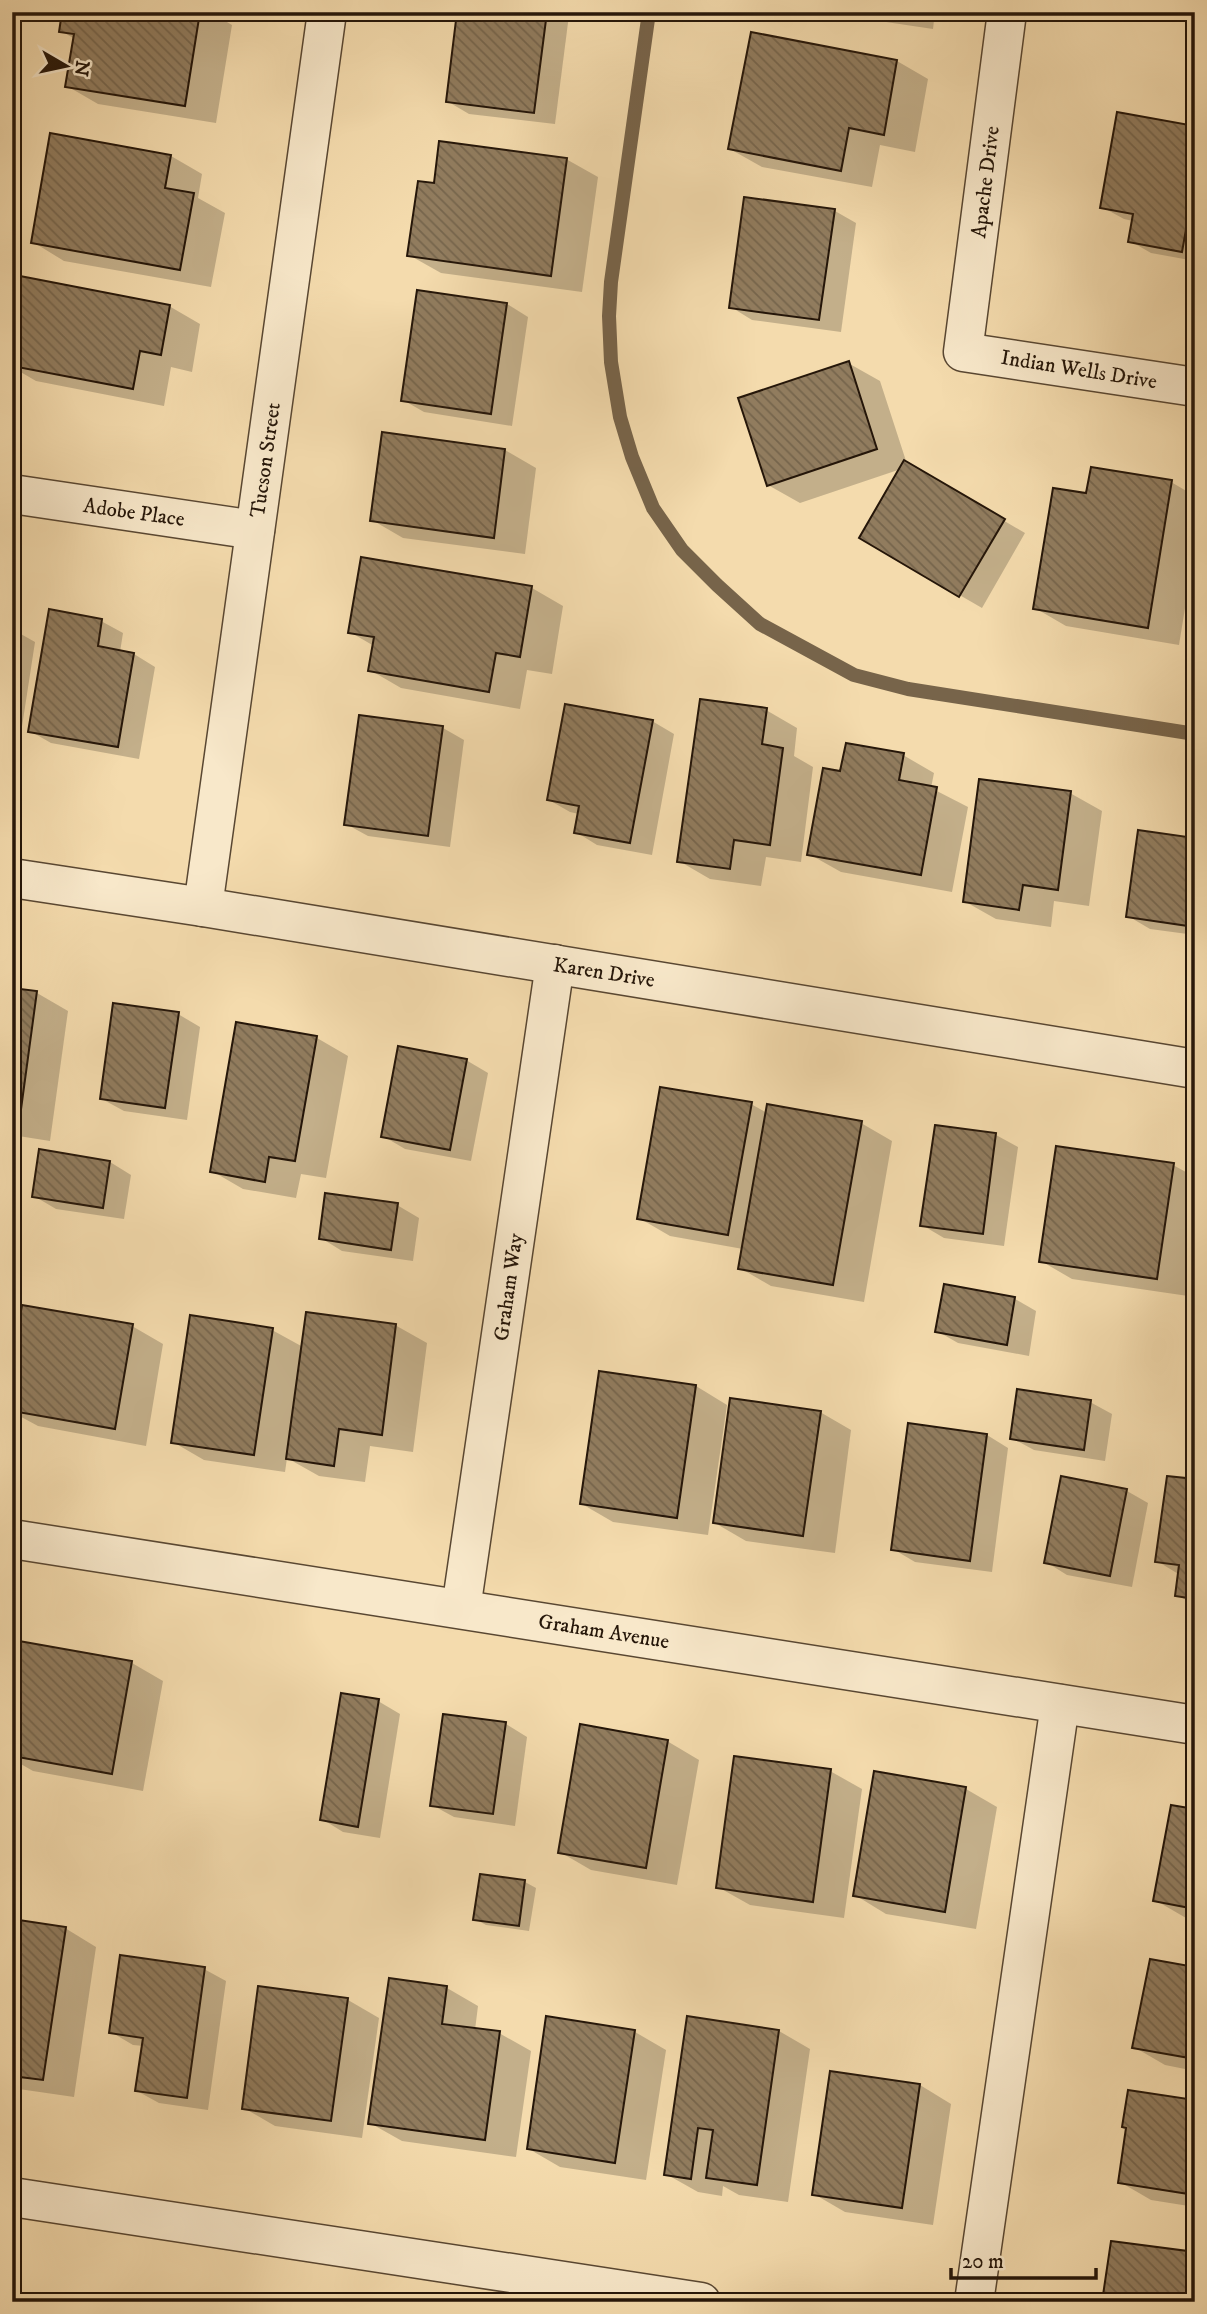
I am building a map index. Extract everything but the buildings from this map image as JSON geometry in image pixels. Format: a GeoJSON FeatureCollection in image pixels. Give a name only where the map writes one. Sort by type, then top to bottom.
{"type":"FeatureCollection","features":[{"type":"Feature","properties":{"kind":"street","name":"Tucson Street"},"geometry":{"type":"LineString","coordinates":[[203,907],[327,12]]}},
{"type":"Feature","properties":{"kind":"street","name":"Apache Drive"},"geometry":{"type":"LineString","coordinates":[[963,352],[1007,12]]}},
{"type":"Feature","properties":{"kind":"street","name":"Indian Wells Drive"},"geometry":{"type":"LineString","coordinates":[[963,352],[1195,387]]}},
{"type":"Feature","properties":{"kind":"street","name":"Adobe Place"},"geometry":{"type":"LineString","coordinates":[[12,494],[255,530]]}},
{"type":"Feature","properties":{"kind":"street","name":"Karen Drive"},"geometry":{"type":"LineString","coordinates":[[12,878],[1195,1069]]}},
{"type":"Feature","properties":{"kind":"street","name":"Graham Way"},"geometry":{"type":"LineString","coordinates":[[461,1609],[555,964]]}},
{"type":"Feature","properties":{"kind":"street","name":"Graham Avenue"},"geometry":{"type":"LineString","coordinates":[[12,1539],[1195,1725]]}},
{"type":"Feature","properties":{"kind":"street"},"geometry":{"type":"LineString","coordinates":[[974,2302],[1060,1704]]}},
{"type":"Feature","properties":{"kind":"street"},"geometry":{"type":"LineString","coordinates":[[12,2197],[701,2302]]}},
{"type":"Feature","properties":{"kind":"waterway"},"geometry":{"type":"LineString","coordinates":[[649,12],[611,282],[611,362],[620,417],[632,457],[653,508],[682,550],[760,624],[854,675],[908,689],[1195,734]]}}]}
